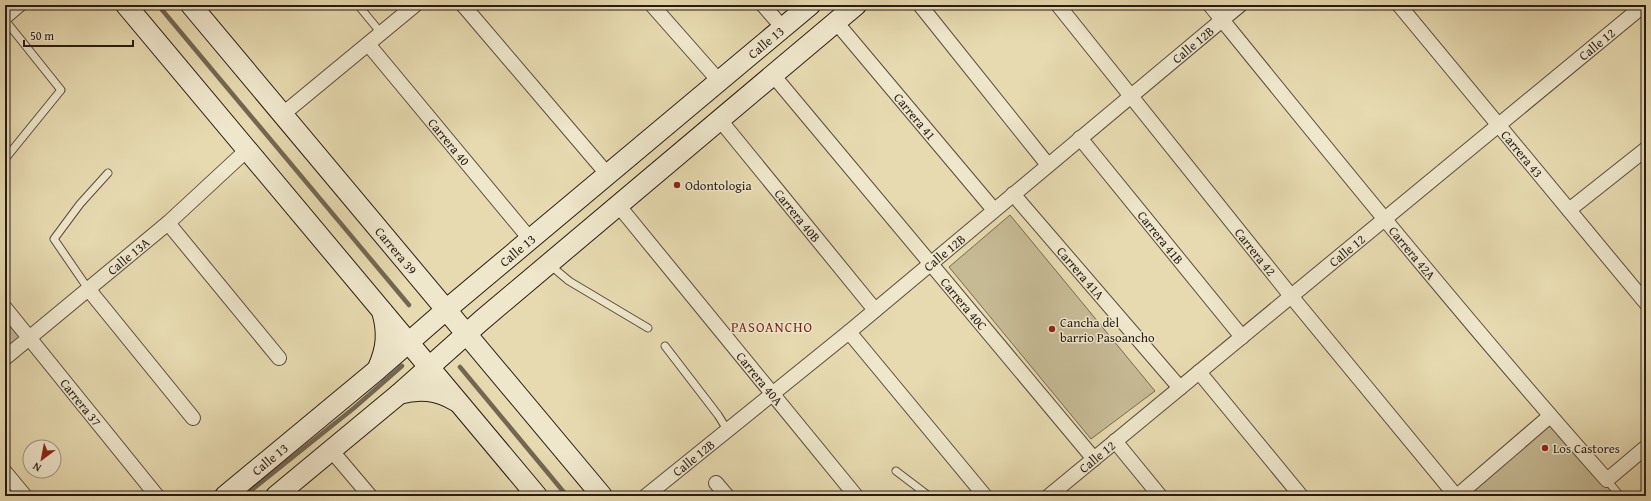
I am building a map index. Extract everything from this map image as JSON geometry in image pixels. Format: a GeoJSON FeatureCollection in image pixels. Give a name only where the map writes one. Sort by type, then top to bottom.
{"type":"FeatureCollection","features":[{"type":"Feature","properties":{"kind":"main road"},"geometry":{"type":"LineString","coordinates":[[126,5],[381,308],[414,337],[458,402],[537,496]]}},
{"type":"Feature","properties":{"kind":"main road","name":"Carrera 39"},"geometry":{"type":"LineString","coordinates":[[191,5],[283,114],[463,336],[602,496]]}},
{"type":"Feature","properties":{"kind":"main road","name":"Calle 13"},"geometry":{"type":"LineString","coordinates":[[225,496],[377,370],[443,312],[810,5]]}},
{"type":"Feature","properties":{"kind":"main road"},"geometry":{"type":"LineString","coordinates":[[276,496],[399,394],[463,336],[856,5]]}},
{"type":"Feature","properties":{"kind":"main road"},"geometry":{"type":"LineString","coordinates":[[377,370],[387,341],[386,323],[381,308]]}},
{"type":"Feature","properties":{"kind":"main road"},"geometry":{"type":"LineString","coordinates":[[399,394],[413,390],[428,390],[444,394],[458,402]]}},
{"type":"Feature","properties":{"kind":"street"},"geometry":{"type":"LineString","coordinates":[[5,18],[19,5]]}},
{"type":"Feature","properties":{"kind":"street"},"geometry":{"type":"LineString","coordinates":[[283,114],[415,5]]}},
{"type":"Feature","properties":{"kind":"street"},"geometry":{"type":"LineString","coordinates":[[463,5],[608,175]]}},
{"type":"Feature","properties":{"kind":"street"},"geometry":{"type":"LineString","coordinates":[[652,5],[719,81]]}},
{"type":"Feature","properties":{"kind":"street"},"geometry":{"type":"LineString","coordinates":[[763,5],[783,28]]}},
{"type":"Feature","properties":{"kind":"street"},"geometry":{"type":"LineString","coordinates":[[920,5],[1048,165]]}},
{"type":"Feature","properties":{"kind":"street","name":"Carrera 42"},"geometry":{"type":"LineString","coordinates":[[1058,5],[1291,296],[1456,496]]}},
{"type":"Feature","properties":{"kind":"street","name":"Carrera 42A"},"geometry":{"type":"LineString","coordinates":[[1210,5],[1385,219],[1550,416],[1607,480]]}},
{"type":"Feature","properties":{"kind":"street","name":"Calle 12B"},"geometry":{"type":"LineString","coordinates":[[646,496],[876,310],[930,263],[1240,5]]}},
{"type":"Feature","properties":{"kind":"street","name":"Calle 12"},"geometry":{"type":"LineString","coordinates":[[1049,496],[1644,5]]}},
{"type":"Feature","properties":{"kind":"street","name":"Carrera 43"},"geometry":{"type":"LineString","coordinates":[[1406,7],[1498,125],[1646,303]]}},
{"type":"Feature","properties":{"kind":"street","name":"Carrera 41"},"geometry":{"type":"LineString","coordinates":[[836,22],[994,210]]}},
{"type":"Feature","properties":{"kind":"street","name":"Carrera 40"},"geometry":{"type":"LineString","coordinates":[[368,44],[530,239]]}},
{"type":"Feature","properties":{"kind":"street","name":"Carrera 40C"},"geometry":{"type":"LineString","coordinates":[[773,75],[1094,459]]}},
{"type":"Feature","properties":{"kind":"street","name":"Carrera 40B"},"geometry":{"type":"LineString","coordinates":[[720,120],[876,310]]}},
{"type":"Feature","properties":{"kind":"street","name":"Carrera 41B"},"geometry":{"type":"LineString","coordinates":[[1080,138],[1242,337]]}},
{"type":"Feature","properties":{"kind":"street","name":"Calle 13A"},"geometry":{"type":"LineString","coordinates":[[5,358],[168,223],[248,149]]}},
{"type":"Feature","properties":{"kind":"street"},"geometry":{"type":"LineString","coordinates":[[1569,210],[1646,149]]}},
{"type":"Feature","properties":{"kind":"street","name":"Carrera 41A"},"geometry":{"type":"LineString","coordinates":[[1013,194],[1180,388]]}},
{"type":"Feature","properties":{"kind":"street","name":"Carrera 40A"},"geometry":{"type":"LineString","coordinates":[[618,205],[856,496]]}},
{"type":"Feature","properties":{"kind":"street"},"geometry":{"type":"LineString","coordinates":[[168,223],[279,358]]}},
{"type":"Feature","properties":{"kind":"street"},"geometry":{"type":"LineString","coordinates":[[88,290],[193,418]]}},
{"type":"Feature","properties":{"kind":"street","name":"Carrera 37"},"geometry":{"type":"LineString","coordinates":[[5,308],[157,496]]}},
{"type":"Feature","properties":{"kind":"street"},"geometry":{"type":"LineString","coordinates":[[849,332],[985,496]]}},
{"type":"Feature","properties":{"kind":"street"},"geometry":{"type":"LineString","coordinates":[[1199,372],[1301,496]]}},
{"type":"Feature","properties":{"kind":"street"},"geometry":{"type":"LineString","coordinates":[[1456,496],[1550,416]]}},
{"type":"Feature","properties":{"kind":"street"},"geometry":{"type":"LineString","coordinates":[[1115,441],[1160,496]]}},
{"type":"Feature","properties":{"kind":"street"},"geometry":{"type":"LineString","coordinates":[[1607,480],[1646,446]]}},
{"type":"Feature","properties":{"kind":"street"},"geometry":{"type":"LineString","coordinates":[[331,450],[370,496]]}},
{"type":"Feature","properties":{"kind":"street"},"geometry":{"type":"LineString","coordinates":[[5,472],[25,496]]}},
{"type":"Feature","properties":{"kind":"street"},"geometry":{"type":"LineString","coordinates":[[716,483],[726,496]]}},
{"type":"Feature","properties":{"kind":"lane"},"geometry":{"type":"LineString","coordinates":[[358,5],[381,33]]}},
{"type":"Feature","properties":{"kind":"lane"},"geometry":{"type":"LineString","coordinates":[[5,18],[61,90],[5,159]]}},
{"type":"Feature","properties":{"kind":"lane"},"geometry":{"type":"LineString","coordinates":[[88,290],[54,239],[80,204],[108,173]]}},
{"type":"Feature","properties":{"kind":"lane"},"geometry":{"type":"LineString","coordinates":[[549,264],[569,281],[648,328]]}},
{"type":"Feature","properties":{"kind":"lane"},"geometry":{"type":"LineString","coordinates":[[665,346],[718,415],[728,431]]}},
{"type":"Feature","properties":{"kind":"lane"},"geometry":{"type":"LineString","coordinates":[[896,471],[929,496]]}},
{"type":"Feature","properties":{"kind":"lane","name":"Carrera 42A"},"geometry":{"type":"LineString","coordinates":[[1607,480],[1620,496]]}},
{"type":"Feature","properties":{"kind":"shaded area","name":"Cancha del barrio Pasoancho"},"geometry":{"type":"Polygon","coordinates":[[[1010,215],[1155,391],[1091,439],[949,267],[1010,215]]]}},
{"type":"Feature","properties":{"kind":"shaded area"},"geometry":{"type":"Polygon","coordinates":[[[5,308],[29,337],[5,358],[5,308]]]}},
{"type":"Feature","properties":{"kind":"shaded area","name":"Los Castores"},"geometry":{"type":"Polygon","coordinates":[[[1550,416],[1620,496],[1457,496],[1550,416]]]}},
{"type":"Feature","properties":{"kind":"waterway"},"geometry":{"type":"LineString","coordinates":[[158,5],[409,305]]}},
{"type":"Feature","properties":{"kind":"waterway"},"geometry":{"type":"LineString","coordinates":[[244,496],[354,408],[402,366]]}},
{"type":"Feature","properties":{"kind":"waterway"},"geometry":{"type":"LineString","coordinates":[[460,367],[567,496]]}},
{"type":"Feature","properties":{"kind":"place","name":"Odontologia"},"geometry":{"type":"Point","coordinates":[677,185]}},
{"type":"Feature","properties":{"kind":"place","name":"Cancha del barrio Pasoancho"},"geometry":{"type":"Point","coordinates":[1052,329]}},
{"type":"Feature","properties":{"kind":"place","name":"Los Castores"},"geometry":{"type":"Point","coordinates":[1545,448]}},
{"type":"Feature","properties":{"kind":"district","name":"PASOANCHO"},"geometry":{"type":"Point","coordinates":[772,327]}}]}
